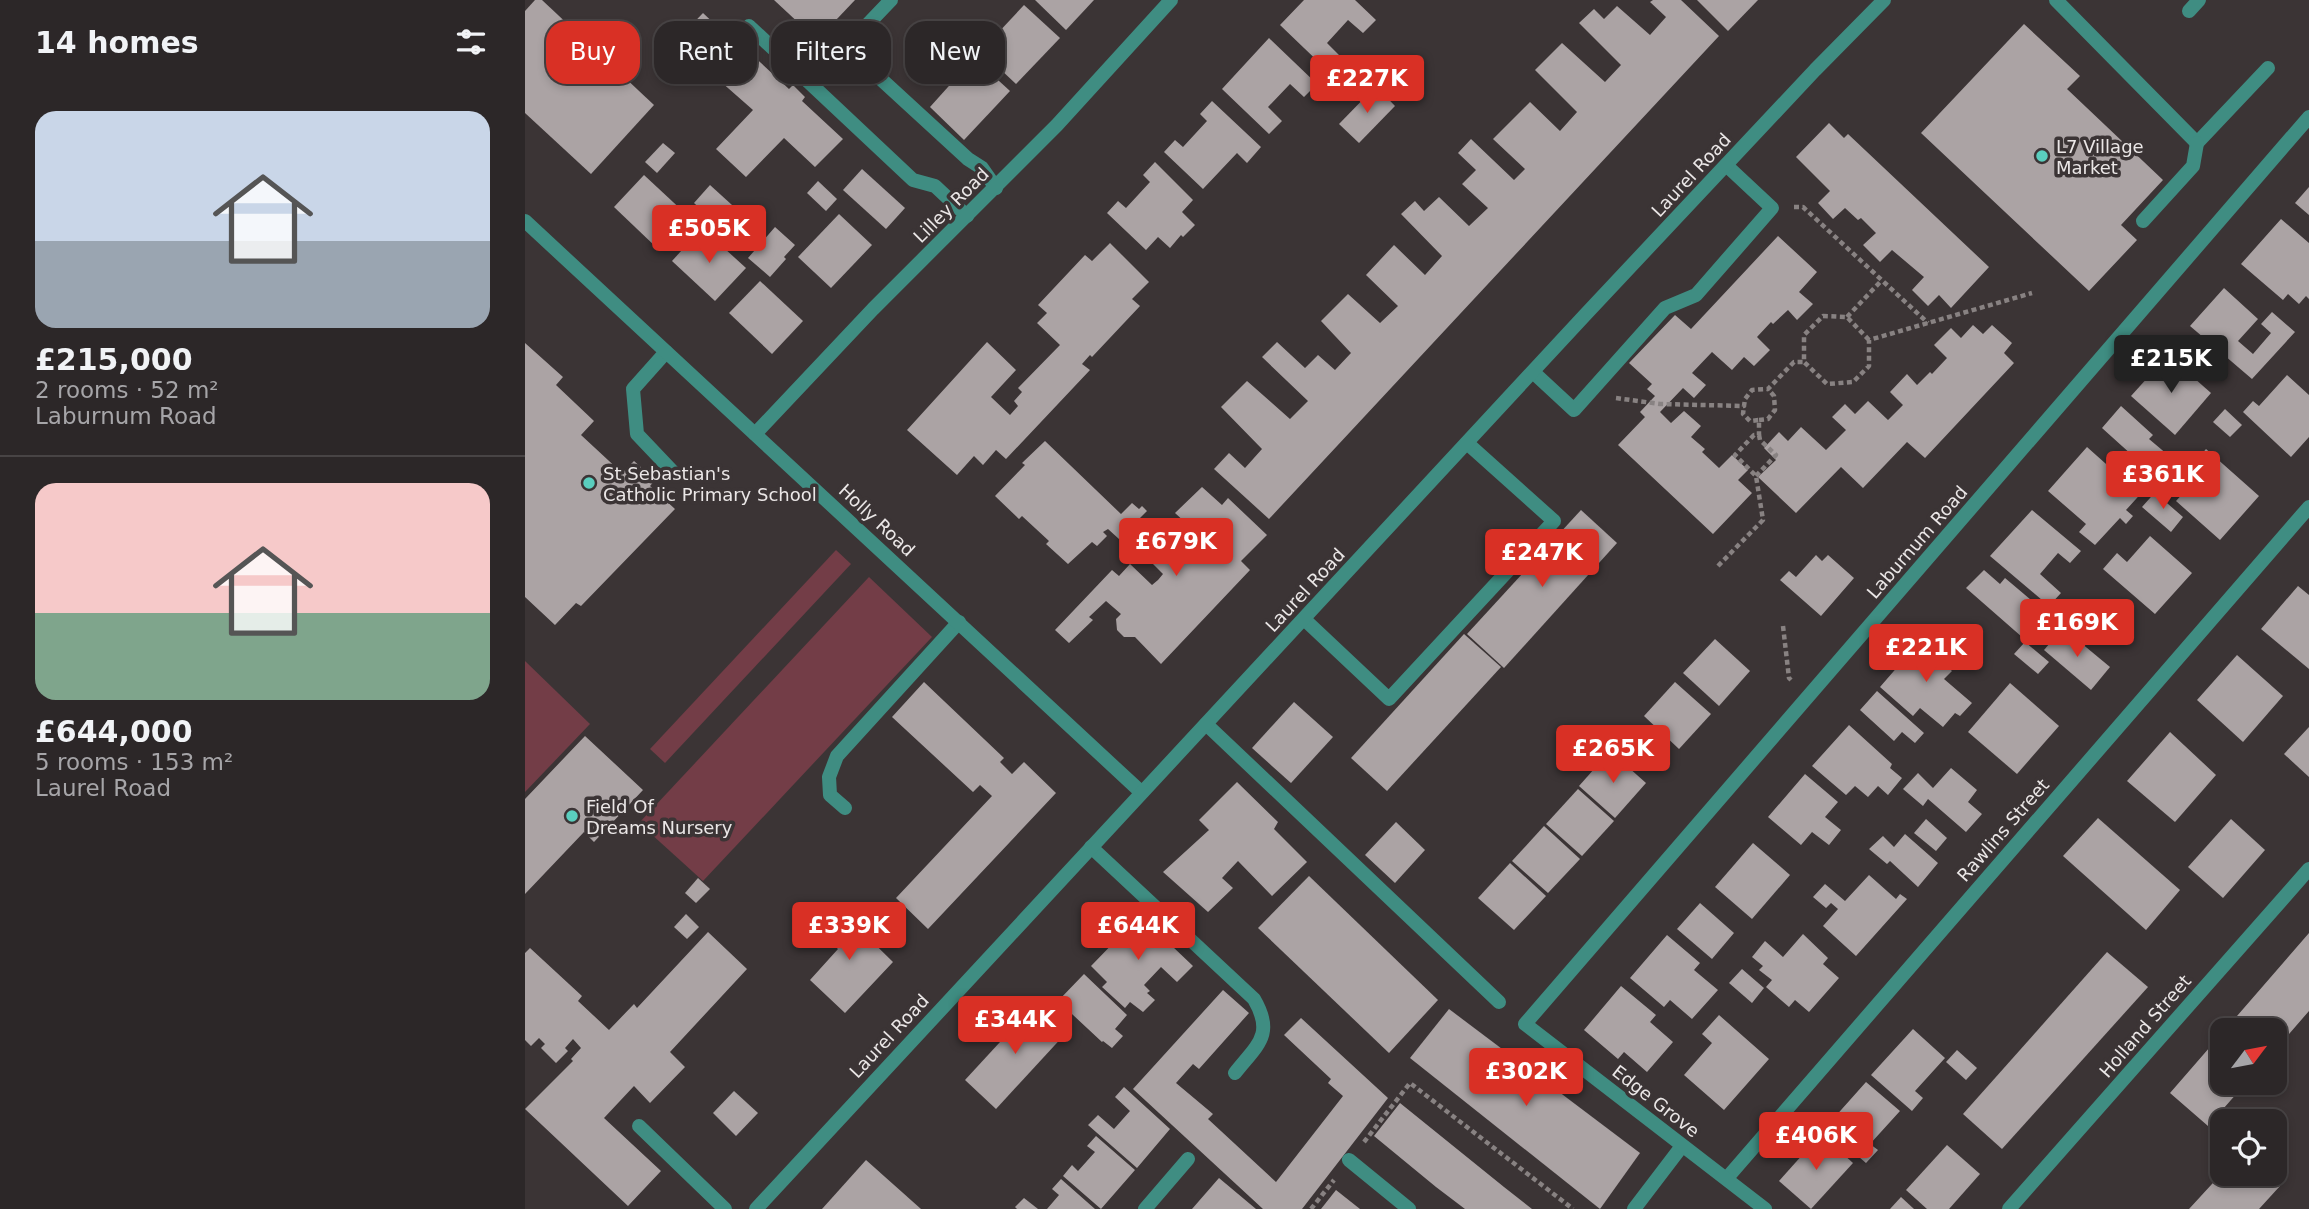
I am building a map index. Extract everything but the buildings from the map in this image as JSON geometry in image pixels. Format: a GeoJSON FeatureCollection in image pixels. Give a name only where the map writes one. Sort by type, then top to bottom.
{"type":"FeatureCollection","features":[{"type":"Feature","properties":{"kind":"street"},"geometry":{"type":"LineString","coordinates":[[891,0],[846,47],[968,159],[982,168],[996,188]]}},
{"type":"Feature","properties":{"kind":"street","name":"Lilley Road"},"geometry":{"type":"LineString","coordinates":[[755,434],[873,309],[996,188],[1171,0]]}},
{"type":"Feature","properties":{"kind":"street","name":"Laurel Road"},"geometry":{"type":"LineString","coordinates":[[755,1209],[1726,164],[1884,0]]}},
{"type":"Feature","properties":{"kind":"street"},"geometry":{"type":"LineString","coordinates":[[2056,0],[2197,143]]}},
{"type":"Feature","properties":{"kind":"street"},"geometry":{"type":"LineString","coordinates":[[757,34],[913,180],[935,186],[967,216]]}},
{"type":"Feature","properties":{"kind":"street"},"geometry":{"type":"LineString","coordinates":[[2143,221],[2193,166],[2197,143],[2268,68]]}},
{"type":"Feature","properties":{"kind":"street","name":"Laburnum Road"},"geometry":{"type":"LineString","coordinates":[[1525,1024],[2309,117]]}},
{"type":"Feature","properties":{"kind":"street"},"geometry":{"type":"LineString","coordinates":[[1532,372],[1573,410],[1665,308],[1696,295],[1772,208],[1726,164]]}},
{"type":"Feature","properties":{"kind":"street","name":"Holly Road"},"geometry":{"type":"LineString","coordinates":[[525,221],[1141,792]]}},
{"type":"Feature","properties":{"kind":"street"},"geometry":{"type":"LineString","coordinates":[[666,352],[633,389],[637,434],[674,473]]}},
{"type":"Feature","properties":{"kind":"street"},"geometry":{"type":"LineString","coordinates":[[1304,619],[1389,699],[1408,679],[1554,521],[1467,443]]}},
{"type":"Feature","properties":{"kind":"street","name":"Rawlins Street"},"geometry":{"type":"LineString","coordinates":[[1727,1178],[2309,507]]}},
{"type":"Feature","properties":{"kind":"street"},"geometry":{"type":"LineString","coordinates":[[845,808],[831,795],[829,777],[837,755],[959,622]]}},
{"type":"Feature","properties":{"kind":"street"},"geometry":{"type":"LineString","coordinates":[[1206,724],[1499,1002]]}},
{"type":"Feature","properties":{"kind":"street"},"geometry":{"type":"LineString","coordinates":[[1091,847],[1254,999],[1265,1024],[1264,1036],[1235,1073]]}},
{"type":"Feature","properties":{"kind":"street","name":"Holland Street"},"geometry":{"type":"LineString","coordinates":[[2009,1209],[2309,869]]}},
{"type":"Feature","properties":{"kind":"street","name":"Edge Grove"},"geometry":{"type":"LineString","coordinates":[[1525,1024],[1765,1209]]}},
{"type":"Feature","properties":{"kind":"street"},"geometry":{"type":"LineString","coordinates":[[639,1126],[725,1209]]}},
{"type":"Feature","properties":{"kind":"street"},"geometry":{"type":"LineString","coordinates":[[1634,1209],[1682,1146]]}},
{"type":"Feature","properties":{"kind":"street"},"geometry":{"type":"LineString","coordinates":[[1145,1209],[1188,1159]]}},
{"type":"Feature","properties":{"kind":"street"},"geometry":{"type":"LineString","coordinates":[[1349,1160],[1409,1209]]}},
{"type":"Feature","properties":{"kind":"path"},"geometry":{"type":"LineString","coordinates":[[1772,208],[1803,207],[1928,323]]}},
{"type":"Feature","properties":{"kind":"path"},"geometry":{"type":"LineString","coordinates":[[1847,317],[1882,280]]}},
{"type":"Feature","properties":{"kind":"path"},"geometry":{"type":"LineString","coordinates":[[1869,340],[2032,293]]}},
{"type":"Feature","properties":{"kind":"path"},"geometry":{"type":"LineString","coordinates":[[1768,389],[1774,396],[1775,410],[1768,419],[1750,421],[1743,414],[1745,399],[1752,390],[1768,389],[1794,362],[1804,362],[1827,384],[1853,382],[1869,366],[1869,340],[1847,317],[1823,316],[1804,335],[1804,362]]}},
{"type":"Feature","properties":{"kind":"path"},"geometry":{"type":"LineString","coordinates":[[1595,386],[1614,398],[1660,404],[1744,406]]}},
{"type":"Feature","properties":{"kind":"path"},"geometry":{"type":"LineString","coordinates":[[1756,476],[1776,455],[1759,440],[1759,420]]}},
{"type":"Feature","properties":{"kind":"path"},"geometry":{"type":"LineString","coordinates":[[1718,566],[1763,520],[1756,476],[1735,455],[1754,435],[1759,435]]}},
{"type":"Feature","properties":{"kind":"path"},"geometry":{"type":"LineString","coordinates":[[1783,626],[1789,678],[1809,696]]}},
{"type":"Feature","properties":{"kind":"path"},"geometry":{"type":"LineString","coordinates":[[1311,1209],[1410,1083],[1573,1209]]}},
{"type":"Feature","properties":{"kind":"shaded area"},"geometry":{"type":"Polygon","coordinates":[[[836,550],[851,564],[665,763],[650,749],[836,550]]]}},
{"type":"Feature","properties":{"kind":"shaded area"},"geometry":{"type":"Polygon","coordinates":[[[869,577],[932,637],[703,881],[639,823],[869,577]]]}},
{"type":"Feature","properties":{"kind":"shaded area"},"geometry":{"type":"Polygon","coordinates":[[[525,661],[590,724],[525,792],[525,661]]]}},
{"type":"Feature","properties":{"kind":"place","name":"L7 Village Market"},"geometry":{"type":"Point","coordinates":[2042,156]}},
{"type":"Feature","properties":{"kind":"place","name":"St Sebastian's Catholic Primary School"},"geometry":{"type":"Point","coordinates":[589,483]}},
{"type":"Feature","properties":{"kind":"place","name":"Field Of Dreams Nursery"},"geometry":{"type":"Point","coordinates":[572,816]}}]}
